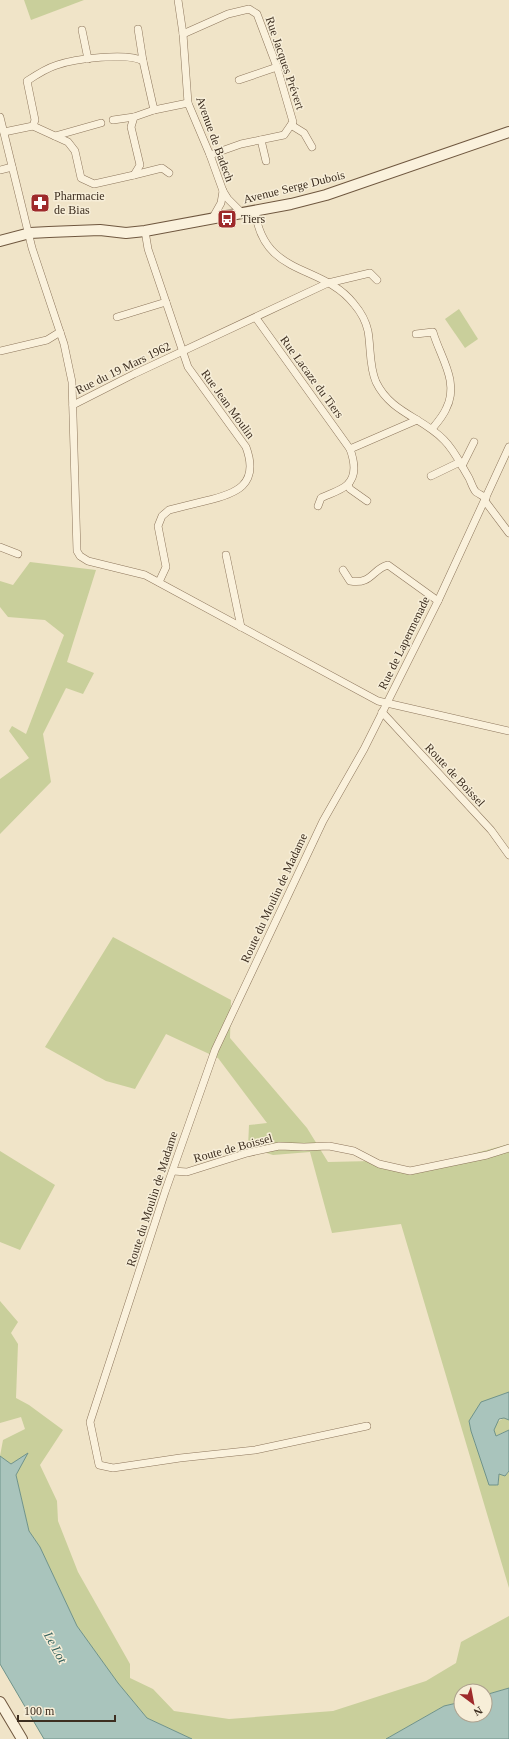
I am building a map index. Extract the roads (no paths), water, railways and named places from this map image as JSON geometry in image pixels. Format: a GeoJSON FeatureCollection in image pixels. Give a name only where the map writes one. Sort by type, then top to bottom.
{"type":"FeatureCollection","features":[{"type":"Feature","properties":{"kind":"street","name":"Avenue de Badech"},"geometry":{"type":"LineString","coordinates":[[178,0],[183,34],[188,103],[210,155],[223,191],[228,199],[242,213]]}},
{"type":"Feature","properties":{"kind":"street","name":"Rue Jacques Prévert"},"geometry":{"type":"LineString","coordinates":[[183,34],[228,14],[249,9],[257,14],[277,68],[293,122],[284,135],[240,144],[210,155]]}},
{"type":"Feature","properties":{"kind":"street"},"geometry":{"type":"LineString","coordinates":[[138,29],[143,61],[154,110]]}},
{"type":"Feature","properties":{"kind":"street"},"geometry":{"type":"LineString","coordinates":[[82,30],[88,59]]}},
{"type":"Feature","properties":{"kind":"street"},"geometry":{"type":"LineString","coordinates":[[33,126],[35,120],[27,81],[57,65],[88,59],[129,56],[137,57],[143,61]]}},
{"type":"Feature","properties":{"kind":"street"},"geometry":{"type":"LineString","coordinates":[[239,80],[277,68]]}},
{"type":"Feature","properties":{"kind":"street"},"geometry":{"type":"LineString","coordinates":[[113,120],[188,103]]}},
{"type":"Feature","properties":{"kind":"street"},"geometry":{"type":"LineString","coordinates":[[134,116],[131,126],[140,165],[134,175]]}},
{"type":"Feature","properties":{"kind":"street"},"geometry":{"type":"LineString","coordinates":[[0,117],[30,233],[32,248],[69,360],[73,405],[77,551],[80,556],[88,561],[145,575],[371,697],[387,704]]}},
{"type":"Feature","properties":{"kind":"street"},"geometry":{"type":"LineString","coordinates":[[55,136],[100,123]]}},
{"type":"Feature","properties":{"kind":"street","name":"Rue Jacques Prévert"},"geometry":{"type":"LineString","coordinates":[[291,125],[304,133],[312,147]]}},
{"type":"Feature","properties":{"kind":"street"},"geometry":{"type":"LineString","coordinates":[[4,132],[33,126],[68,142],[75,151],[81,178],[94,184],[162,168],[170,173]]}},
{"type":"Feature","properties":{"kind":"street","name":"Avenue Serge Dubois"},"geometry":{"type":"LineString","coordinates":[[0,241],[30,233],[100,230],[126,233],[145,231],[255,211],[326,195],[509,132]]}},
{"type":"Feature","properties":{"kind":"street"},"geometry":{"type":"LineString","coordinates":[[261,140],[266,161]]}},
{"type":"Feature","properties":{"kind":"street"},"geometry":{"type":"LineString","coordinates":[[0,170],[12,167]]}},
{"type":"Feature","properties":{"kind":"street"},"geometry":{"type":"LineString","coordinates":[[212,219],[221,203],[223,191]]}},
{"type":"Feature","properties":{"kind":"street"},"geometry":{"type":"LineString","coordinates":[[255,211],[260,232],[273,251],[293,266],[343,292],[354,304],[368,329],[372,369],[384,394],[396,408],[432,429],[445,441],[461,464],[476,492],[486,499],[509,533]]}},
{"type":"Feature","properties":{"kind":"street","name":"Rue Jean Moulin"},"geometry":{"type":"LineString","coordinates":[[145,231],[148,249],[188,367],[246,447],[250,458],[250,471],[246,482],[238,491],[228,495],[169,510],[162,516],[158,526],[166,567],[159,582]]}},
{"type":"Feature","properties":{"kind":"street"},"geometry":{"type":"LineString","coordinates":[[182,352],[328,283],[370,273],[377,280]]}},
{"type":"Feature","properties":{"kind":"street"},"geometry":{"type":"LineString","coordinates":[[117,317],[166,302]]}},
{"type":"Feature","properties":{"kind":"street","name":"Rue Lacaze du Tiers"},"geometry":{"type":"LineString","coordinates":[[256,318],[350,449]]}},
{"type":"Feature","properties":{"kind":"street"},"geometry":{"type":"LineString","coordinates":[[0,351],[47,340],[60,332]]}},
{"type":"Feature","properties":{"kind":"street"},"geometry":{"type":"LineString","coordinates":[[416,334],[433,332],[451,378],[452,391],[446,408],[432,429]]}},
{"type":"Feature","properties":{"kind":"street","name":"Rue du 19 Mars 1962"},"geometry":{"type":"LineString","coordinates":[[73,405],[182,352]]}},
{"type":"Feature","properties":{"kind":"street"},"geometry":{"type":"LineString","coordinates":[[318,506],[321,498],[348,485],[353,472],[354,460],[350,449],[417,420]]}},
{"type":"Feature","properties":{"kind":"street"},"geometry":{"type":"LineString","coordinates":[[431,476],[461,464],[474,442]]}},
{"type":"Feature","properties":{"kind":"street","name":"Rue de Lapermenade"},"geometry":{"type":"LineString","coordinates":[[509,447],[438,601],[387,704],[509,731]]}},
{"type":"Feature","properties":{"kind":"street"},"geometry":{"type":"LineString","coordinates":[[348,485],[350,489],[367,501]]}},
{"type":"Feature","properties":{"kind":"street"},"geometry":{"type":"LineString","coordinates":[[0,548],[18,554]]}},
{"type":"Feature","properties":{"kind":"street"},"geometry":{"type":"LineString","coordinates":[[226,555],[241,627]]}},
{"type":"Feature","properties":{"kind":"street"},"geometry":{"type":"LineString","coordinates":[[343,570],[350,581],[359,583],[373,576],[380,567],[388,565],[438,601]]}},
{"type":"Feature","properties":{"kind":"street","name":"Route du Moulin de Madame"},"geometry":{"type":"LineString","coordinates":[[367,1426],[255,1450],[180,1458],[113,1468],[99,1466],[90,1422],[172,1171],[215,1050],[323,821],[387,704]]}},
{"type":"Feature","properties":{"kind":"street","name":"Route de Boissel"},"geometry":{"type":"LineString","coordinates":[[382,712],[491,830],[509,855]]}},
{"type":"Feature","properties":{"kind":"street","name":"Route de Boissel"},"geometry":{"type":"LineString","coordinates":[[172,1171],[187,1172],[247,1153],[279,1146],[329,1146],[354,1151],[379,1164],[410,1171],[487,1155],[509,1148]]}},
{"type":"Feature","properties":{"kind":"street"},"geometry":{"type":"LineString","coordinates":[[0,1702],[22,1739]]}},
{"type":"Feature","properties":{"kind":"water"},"geometry":{"type":"Polygon","coordinates":[[[509,1392],[509,1420],[504,1418],[499,1419],[494,1430],[496,1436],[509,1430],[509,1471],[505,1476],[499,1474],[498,1485],[489,1485],[469,1421],[481,1402],[509,1392]]]}},
{"type":"Feature","properties":{"kind":"water","name":"Le Lot"},"geometry":{"type":"Polygon","coordinates":[[[28,1453],[16,1475],[29,1531],[40,1547],[77,1626],[118,1683],[147,1718],[192,1739],[44,1739],[0,1664],[0,1456],[11,1464],[28,1453]]]}},
{"type":"Feature","properties":{"kind":"water"},"geometry":{"type":"Polygon","coordinates":[[[509,1688],[509,1739],[386,1739],[444,1706],[453,1704],[453,1723],[493,1723],[493,1693],[509,1688]]]}},
{"type":"Feature","properties":{"kind":"place","name":"Pharmacie de Bias"},"geometry":{"type":"Point","coordinates":[40,203]}},
{"type":"Feature","properties":{"kind":"place","name":"Tiers"},"geometry":{"type":"Point","coordinates":[227,219]}}]}
